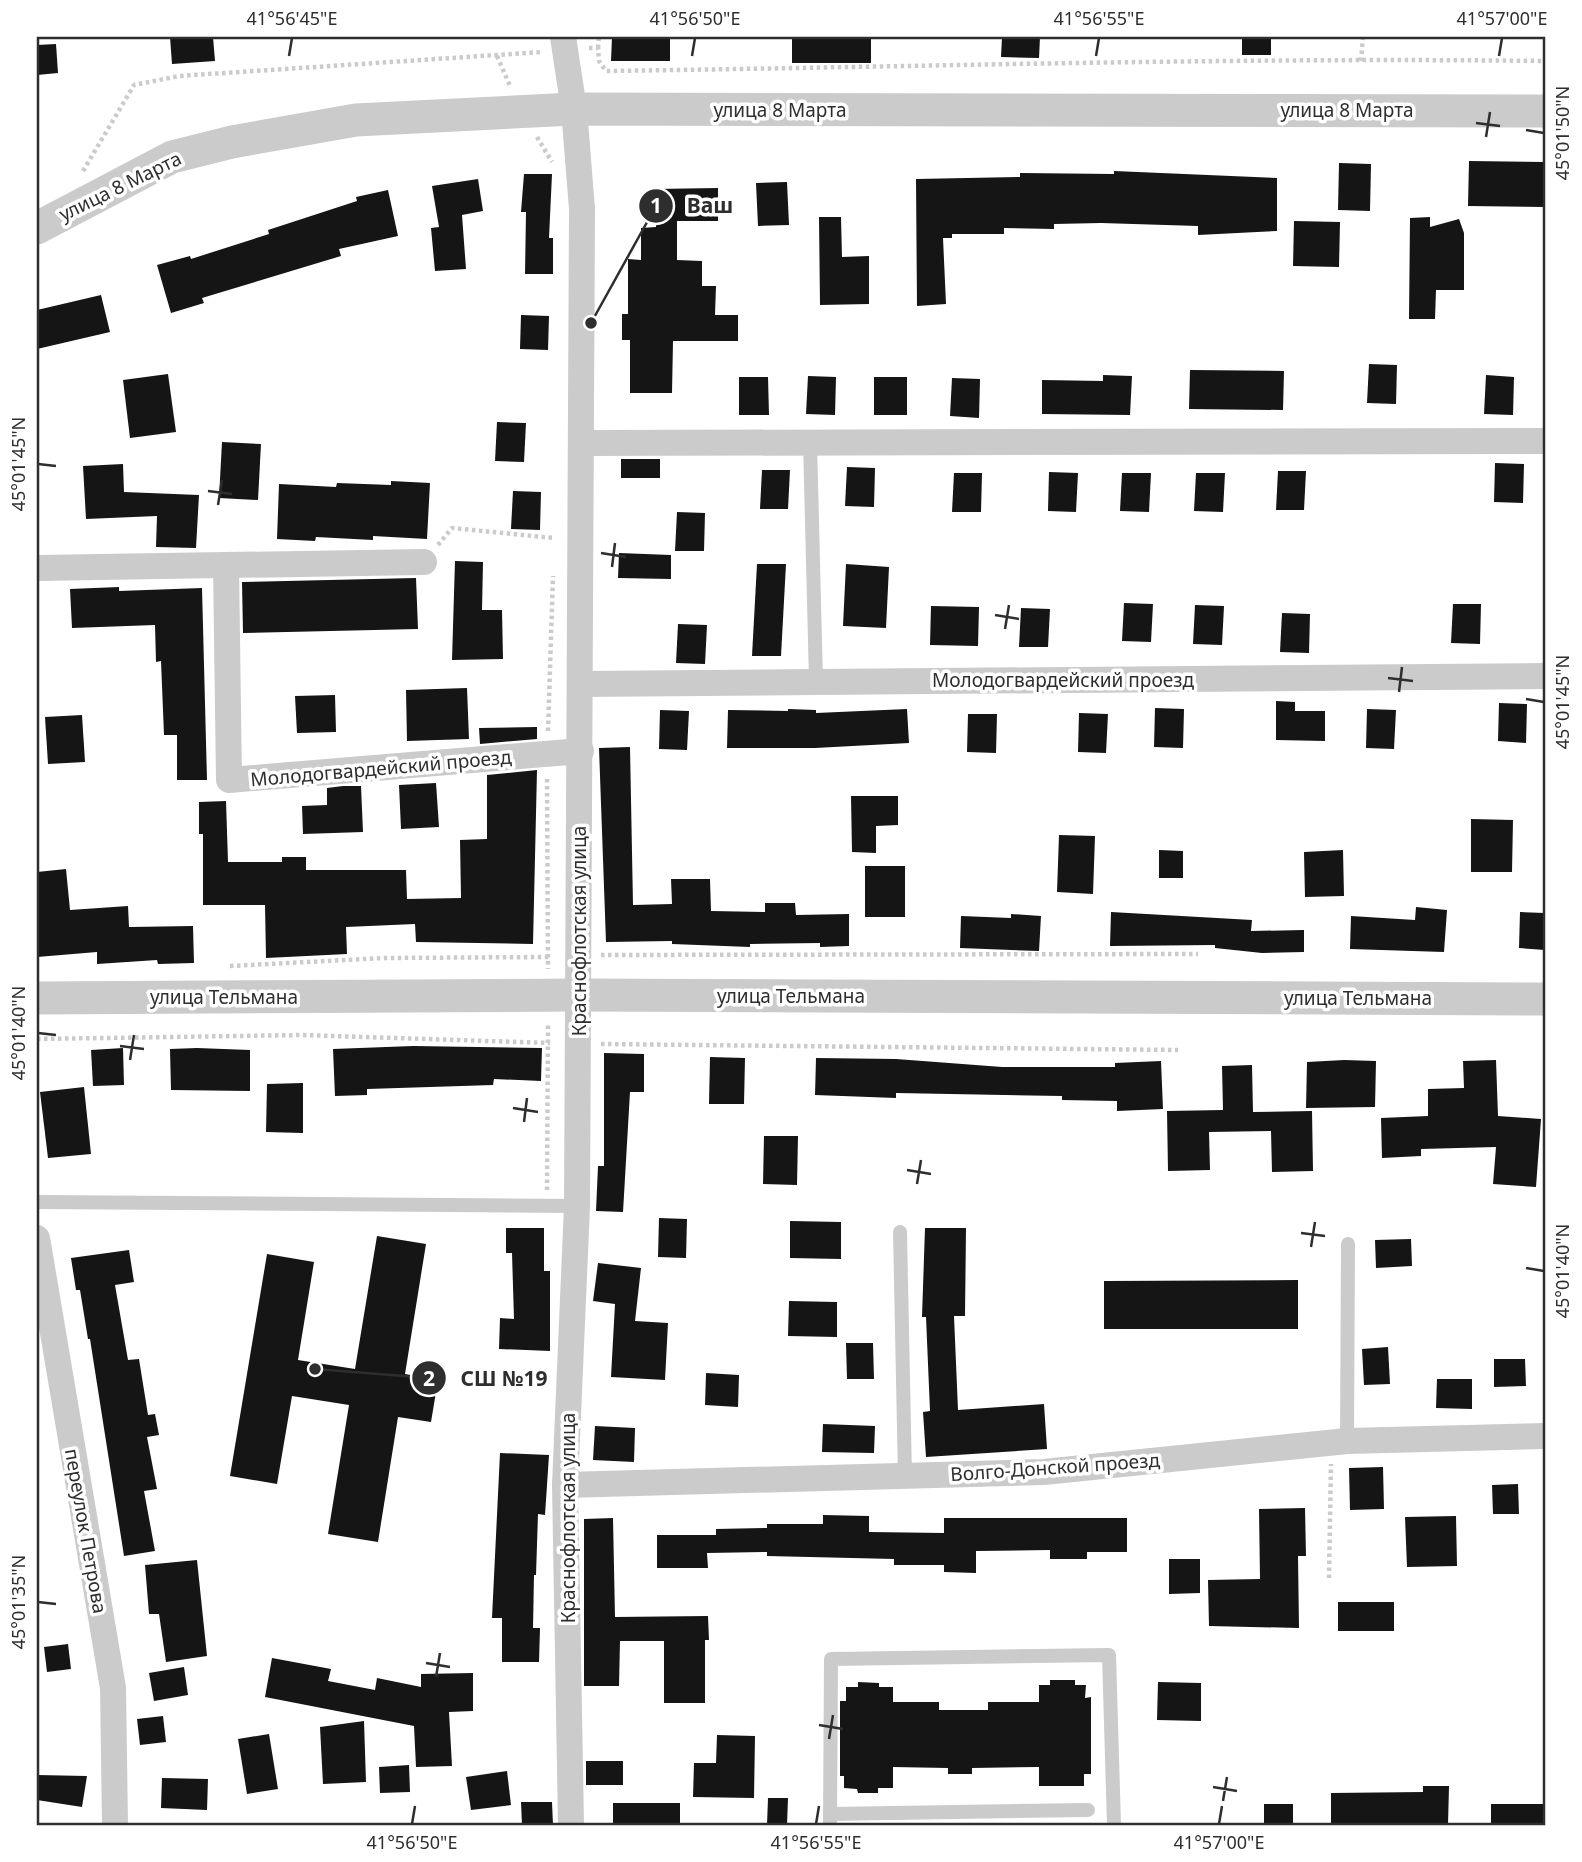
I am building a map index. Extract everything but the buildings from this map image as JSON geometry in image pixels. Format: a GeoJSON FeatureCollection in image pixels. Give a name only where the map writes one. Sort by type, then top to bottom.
{"type":"FeatureCollection","features":[{"type":"Feature","properties":{"kind":"street","name":"Краснофлотская улица"},"geometry":{"type":"LineString","coordinates":[[563,44],[574,109],[582,209],[579,956],[564,995],[578,1044],[577,1206],[565,1485],[571,1825]]}},
{"type":"Feature","properties":{"kind":"street","name":"улица 8 Марта"},"geometry":{"type":"LineString","coordinates":[[37,228],[172,157],[232,142],[356,120],[574,109],[1545,111]]}},
{"type":"Feature","properties":{"kind":"street"},"geometry":{"type":"LineString","coordinates":[[583,443],[1545,441]]}},
{"type":"Feature","properties":{"kind":"street"},"geometry":{"type":"LineString","coordinates":[[37,568],[424,562]]}},
{"type":"Feature","properties":{"kind":"street","name":"Молодогвардейский проезд"},"geometry":{"type":"LineString","coordinates":[[226,565],[229,780],[581,751]]}},
{"type":"Feature","properties":{"kind":"street","name":"Молодогвардейский проезд"},"geometry":{"type":"LineString","coordinates":[[581,684],[1545,676]]}},
{"type":"Feature","properties":{"kind":"street","name":"улица Тельмана"},"geometry":{"type":"LineString","coordinates":[[37,998],[564,995],[1545,999]]}},
{"type":"Feature","properties":{"kind":"street","name":"переулок Петрова"},"geometry":{"type":"LineString","coordinates":[[37,1238],[113,1688],[115,1825]]}},
{"type":"Feature","properties":{"kind":"street","name":"Волго-Донской проезд"},"geometry":{"type":"LineString","coordinates":[[565,1485],[1044,1472],[1339,1442],[1545,1436]]}},
{"type":"Feature","properties":{"kind":"lane"},"geometry":{"type":"LineString","coordinates":[[810,442],[816,681]]}},
{"type":"Feature","properties":{"kind":"lane"},"geometry":{"type":"LineString","coordinates":[[37,1202],[577,1206]]}},
{"type":"Feature","properties":{"kind":"lane"},"geometry":{"type":"LineString","coordinates":[[900,1233],[905,1476]]}},
{"type":"Feature","properties":{"kind":"lane"},"geometry":{"type":"LineString","coordinates":[[1339,1442],[1348,1244]]}},
{"type":"Feature","properties":{"kind":"lane"},"geometry":{"type":"LineString","coordinates":[[1088,1810],[831,1819],[831,1658],[1109,1655],[1114,1825]]}},
{"type":"Feature","properties":{"kind":"path"},"geometry":{"type":"LineString","coordinates":[[599,37],[599,61],[606,71],[1090,61],[1545,61]]}},
{"type":"Feature","properties":{"kind":"path"},"geometry":{"type":"LineString","coordinates":[[1361,61],[1363,37]]}},
{"type":"Feature","properties":{"kind":"path"},"geometry":{"type":"LineString","coordinates":[[79,177],[134,85],[207,74],[498,56],[563,44],[598,48]]}},
{"type":"Feature","properties":{"kind":"path"},"geometry":{"type":"LineString","coordinates":[[498,56],[520,113],[555,169]]}},
{"type":"Feature","properties":{"kind":"path"},"geometry":{"type":"LineString","coordinates":[[553,551],[554,525]]}},
{"type":"Feature","properties":{"kind":"path"},"geometry":{"type":"LineString","coordinates":[[424,562],[452,528],[554,538]]}},
{"type":"Feature","properties":{"kind":"path"},"geometry":{"type":"LineString","coordinates":[[547,1206],[548,1043],[564,995],[548,958],[547,753],[553,565]]}},
{"type":"Feature","properties":{"kind":"path"},"geometry":{"type":"LineString","coordinates":[[217,967],[384,958],[1198,954]]}},
{"type":"Feature","properties":{"kind":"path"},"geometry":{"type":"LineString","coordinates":[[37,1039],[302,1034],[578,1044],[1178,1050]]}},
{"type":"Feature","properties":{"kind":"path"},"geometry":{"type":"LineString","coordinates":[[1329,1578],[1339,1442]]}},
{"type":"Feature","properties":{"kind":"place","name":"Ваш"},"geometry":{"type":"Point","coordinates":[591,323]}},
{"type":"Feature","properties":{"kind":"place","name":"СШ №19"},"geometry":{"type":"Point","coordinates":[315,1369]}}]}
